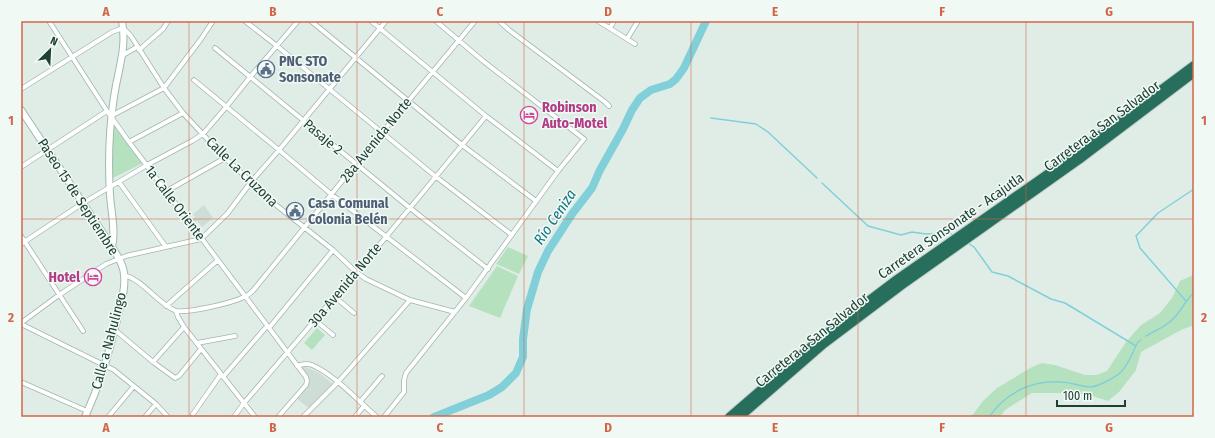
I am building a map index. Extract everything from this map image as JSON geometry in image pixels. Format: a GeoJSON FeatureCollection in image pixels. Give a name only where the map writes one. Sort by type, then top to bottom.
{"type":"FeatureCollection","features":[{"type":"Feature","properties":{"kind":"highway","name":"Carretera Sonsonate - Acajutla"},"geometry":{"type":"LineString","coordinates":[[729,417],[817,341],[852,313],[897,279],[1050,172],[1194,65]]}},
{"type":"Feature","properties":{"kind":"highway","name":"Carretera a San Salvador"},"geometry":{"type":"LineString","coordinates":[[740,417],[824,344],[901,286],[1080,160],[1194,73]]}},
{"type":"Feature","properties":{"kind":"street","name":"1a Calle Oriente"},"geometry":{"type":"LineString","coordinates":[[49,21],[107,111],[165,192],[306,377],[306,385],[278,417]]}},
{"type":"Feature","properties":{"kind":"street"},"geometry":{"type":"LineString","coordinates":[[112,247],[113,236],[110,187],[111,116],[123,55],[122,21]]}},
{"type":"Feature","properties":{"kind":"street"},"geometry":{"type":"LineString","coordinates":[[123,55],[138,48],[157,34],[168,21]]}},
{"type":"Feature","properties":{"kind":"street"},"geometry":{"type":"LineString","coordinates":[[111,116],[164,88],[213,21]]}},
{"type":"Feature","properties":{"kind":"street"},"geometry":{"type":"LineString","coordinates":[[245,21],[330,88],[435,176],[512,235]]}},
{"type":"Feature","properties":{"kind":"street"},"geometry":{"type":"LineString","coordinates":[[23,243],[83,203],[203,134],[298,21]]}},
{"type":"Feature","properties":{"kind":"street"},"geometry":{"type":"LineString","coordinates":[[311,21],[462,145],[536,201]]}},
{"type":"Feature","properties":{"kind":"street"},"geometry":{"type":"LineString","coordinates":[[371,21],[431,72],[558,171]]}},
{"type":"Feature","properties":{"kind":"street"},"geometry":{"type":"LineString","coordinates":[[168,417],[156,404],[122,375],[106,365],[21,324],[59,295],[106,264],[201,239],[208,234],[227,214],[251,182],[280,150],[303,120],[386,21]]}},
{"type":"Feature","properties":{"kind":"street"},"geometry":{"type":"LineString","coordinates":[[384,417],[404,392],[404,380],[406,373],[466,298],[558,171],[584,139],[483,61],[436,21]]}},
{"type":"Feature","properties":{"kind":"street","name":"28a Avenida Norte"},"geometry":{"type":"LineString","coordinates":[[176,311],[188,312],[244,297],[256,287],[474,21]]}},
{"type":"Feature","properties":{"kind":"street"},"geometry":{"type":"LineString","coordinates":[[499,21],[609,106]]}},
{"type":"Feature","properties":{"kind":"street"},"geometry":{"type":"LineString","coordinates":[[598,21],[635,44]]}},
{"type":"Feature","properties":{"kind":"street"},"geometry":{"type":"LineString","coordinates":[[610,28],[614,21]]}},
{"type":"Feature","properties":{"kind":"street"},"geometry":{"type":"LineString","coordinates":[[627,39],[638,21]]}},
{"type":"Feature","properties":{"kind":"street"},"geometry":{"type":"LineString","coordinates":[[21,89],[112,32],[123,28]]}},
{"type":"Feature","properties":{"kind":"street","name":"Calle La Cruzona"},"geometry":{"type":"LineString","coordinates":[[123,28],[128,31],[164,88],[183,113],[225,158],[276,205],[333,250],[356,272],[372,283],[410,300],[455,312]]}},
{"type":"Feature","properties":{"kind":"street","name":"Pasaje 2"},"geometry":{"type":"LineString","coordinates":[[215,48],[410,208],[488,269]]}},
{"type":"Feature","properties":{"kind":"street"},"geometry":{"type":"LineString","coordinates":[[194,80],[280,150],[331,194],[466,298]]}},
{"type":"Feature","properties":{"kind":"street","name":"Paseo 15 de Septiembre"},"geometry":{"type":"LineString","coordinates":[[21,110],[120,261]]}},
{"type":"Feature","properties":{"kind":"street"},"geometry":{"type":"LineString","coordinates":[[21,167],[107,111]]}},
{"type":"Feature","properties":{"kind":"street"},"geometry":{"type":"LineString","coordinates":[[130,142],[183,113]]}},
{"type":"Feature","properties":{"kind":"street","name":"30a Avenida Norte"},"geometry":{"type":"LineString","coordinates":[[234,417],[244,403],[386,237],[486,116]]}},
{"type":"Feature","properties":{"kind":"street"},"geometry":{"type":"LineString","coordinates":[[165,192],[225,158]]}},
{"type":"Feature","properties":{"kind":"street"},"geometry":{"type":"LineString","coordinates":[[119,182],[166,247]]}},
{"type":"Feature","properties":{"kind":"street"},"geometry":{"type":"LineString","coordinates":[[21,236],[23,243],[83,331]]}},
{"type":"Feature","properties":{"kind":"street"},"geometry":{"type":"LineString","coordinates":[[193,414],[222,376],[268,327],[333,250]]}},
{"type":"Feature","properties":{"kind":"street"},"geometry":{"type":"LineString","coordinates":[[166,306],[218,260]]}},
{"type":"Feature","properties":{"kind":"street","name":"Calle a Nahulingo"},"geometry":{"type":"LineString","coordinates":[[86,414],[98,388],[106,365],[122,301],[124,275],[120,261]]}},
{"type":"Feature","properties":{"kind":"street"},"geometry":{"type":"LineString","coordinates":[[124,275],[134,279],[166,306],[176,311],[178,318],[184,327],[255,417]]}},
{"type":"Feature","properties":{"kind":"street"},"geometry":{"type":"LineString","coordinates":[[335,297],[354,313]]}},
{"type":"Feature","properties":{"kind":"street"},"geometry":{"type":"LineString","coordinates":[[304,417],[338,382],[410,300]]}},
{"type":"Feature","properties":{"kind":"street"},"geometry":{"type":"LineString","coordinates":[[315,320],[333,335]]}},
{"type":"Feature","properties":{"kind":"street"},"geometry":{"type":"LineString","coordinates":[[153,362],[184,327]]}},
{"type":"Feature","properties":{"kind":"street"},"geometry":{"type":"LineString","coordinates":[[115,330],[153,362],[175,378],[179,376],[201,348]]}},
{"type":"Feature","properties":{"kind":"street"},"geometry":{"type":"LineString","coordinates":[[197,343],[235,336]]}},
{"type":"Feature","properties":{"kind":"street"},"geometry":{"type":"LineString","coordinates":[[297,366],[311,364],[338,382],[377,417]]}},
{"type":"Feature","properties":{"kind":"street"},"geometry":{"type":"LineString","coordinates":[[360,402],[382,376]]}},
{"type":"Feature","properties":{"kind":"street"},"geometry":{"type":"LineString","coordinates":[[21,382],[86,414]]}},
{"type":"Feature","properties":{"kind":"street"},"geometry":{"type":"LineString","coordinates":[[109,416],[134,386]]}},
{"type":"Feature","properties":{"kind":"street"},"geometry":{"type":"LineString","coordinates":[[145,417],[156,404]]}},
{"type":"Feature","properties":{"kind":"street"},"geometry":{"type":"LineString","coordinates":[[355,417],[364,406]]}},
{"type":"Feature","properties":{"kind":"shaded area"},"geometry":{"type":"Polygon","coordinates":[[[204,205],[213,218],[202,227],[197,221],[193,224],[191,221],[195,217],[193,214],[204,205]]]}},
{"type":"Feature","properties":{"kind":"shaded area"},"geometry":{"type":"Polygon","coordinates":[[[303,366],[319,373],[333,384],[310,409],[296,398],[310,382],[299,367],[303,366]]]}},
{"type":"Feature","properties":{"kind":"green space"},"geometry":{"type":"Polygon","coordinates":[[[113,122],[143,163],[111,179],[113,122]]]}},
{"type":"Feature","properties":{"kind":"green space"},"geometry":{"type":"Polygon","coordinates":[[[508,247],[528,256],[519,274],[496,264],[508,247]]]}},
{"type":"Feature","properties":{"kind":"green space"},"geometry":{"type":"Polygon","coordinates":[[[497,266],[518,276],[500,318],[469,306],[497,266]]]}},
{"type":"Feature","properties":{"kind":"green space"},"geometry":{"type":"Polygon","coordinates":[[[1193,275],[1194,325],[1181,330],[1141,352],[1136,370],[1120,391],[1108,401],[1089,395],[1032,393],[1005,410],[1000,417],[971,417],[983,401],[997,388],[1032,367],[1042,363],[1055,365],[1085,375],[1096,375],[1107,371],[1126,342],[1141,325],[1160,313],[1172,298],[1180,281],[1193,275]]]}},
{"type":"Feature","properties":{"kind":"green space"},"geometry":{"type":"Polygon","coordinates":[[[317,328],[325,335],[312,350],[304,343],[317,328]]]}},
{"type":"Feature","properties":{"kind":"waterway","name":"Río Ceniza"},"geometry":{"type":"LineString","coordinates":[[434,417],[489,395],[502,387],[516,373],[523,357],[523,339],[527,309],[538,272],[548,251],[572,214],[592,188],[600,170],[640,98],[651,90],[670,84],[676,79],[684,68],[706,21]]}},
{"type":"Feature","properties":{"kind":"waterway"},"geometry":{"type":"LineString","coordinates":[[711,118],[756,124],[768,132],[817,178]]}},
{"type":"Feature","properties":{"kind":"waterway"},"geometry":{"type":"LineString","coordinates":[[822,183],[868,226],[901,235],[912,232],[926,234],[950,233],[953,235]]}},
{"type":"Feature","properties":{"kind":"waterway"},"geometry":{"type":"LineString","coordinates":[[1186,301],[1140,248],[1136,236],[1158,213],[1194,189]]}},
{"type":"Feature","properties":{"kind":"waterway"},"geometry":{"type":"LineString","coordinates":[[968,243],[974,247],[992,272],[1008,276],[1051,299],[1065,303],[1136,346]]}},
{"type":"Feature","properties":{"kind":"waterway"},"geometry":{"type":"LineString","coordinates":[[1146,336],[1163,327],[1172,320],[1194,293]]}},
{"type":"Feature","properties":{"kind":"waterway"},"geometry":{"type":"LineString","coordinates":[[989,417],[1003,401],[1011,395],[1039,383],[1061,382],[1091,387],[1107,381],[1119,374],[1124,369],[1138,342],[1141,340]]}},
{"type":"Feature","properties":{"kind":"place","name":"PNC STO Sonsonate"},"geometry":{"type":"Point","coordinates":[266,69]}},
{"type":"Feature","properties":{"kind":"place","name":"Robinson Auto-Motel"},"geometry":{"type":"Point","coordinates":[529,115]}},
{"type":"Feature","properties":{"kind":"place","name":"Casa Comunal Colonia Belén"},"geometry":{"type":"Point","coordinates":[295,211]}},
{"type":"Feature","properties":{"kind":"place","name":"Hotel"},"geometry":{"type":"Point","coordinates":[93,277]}}]}
